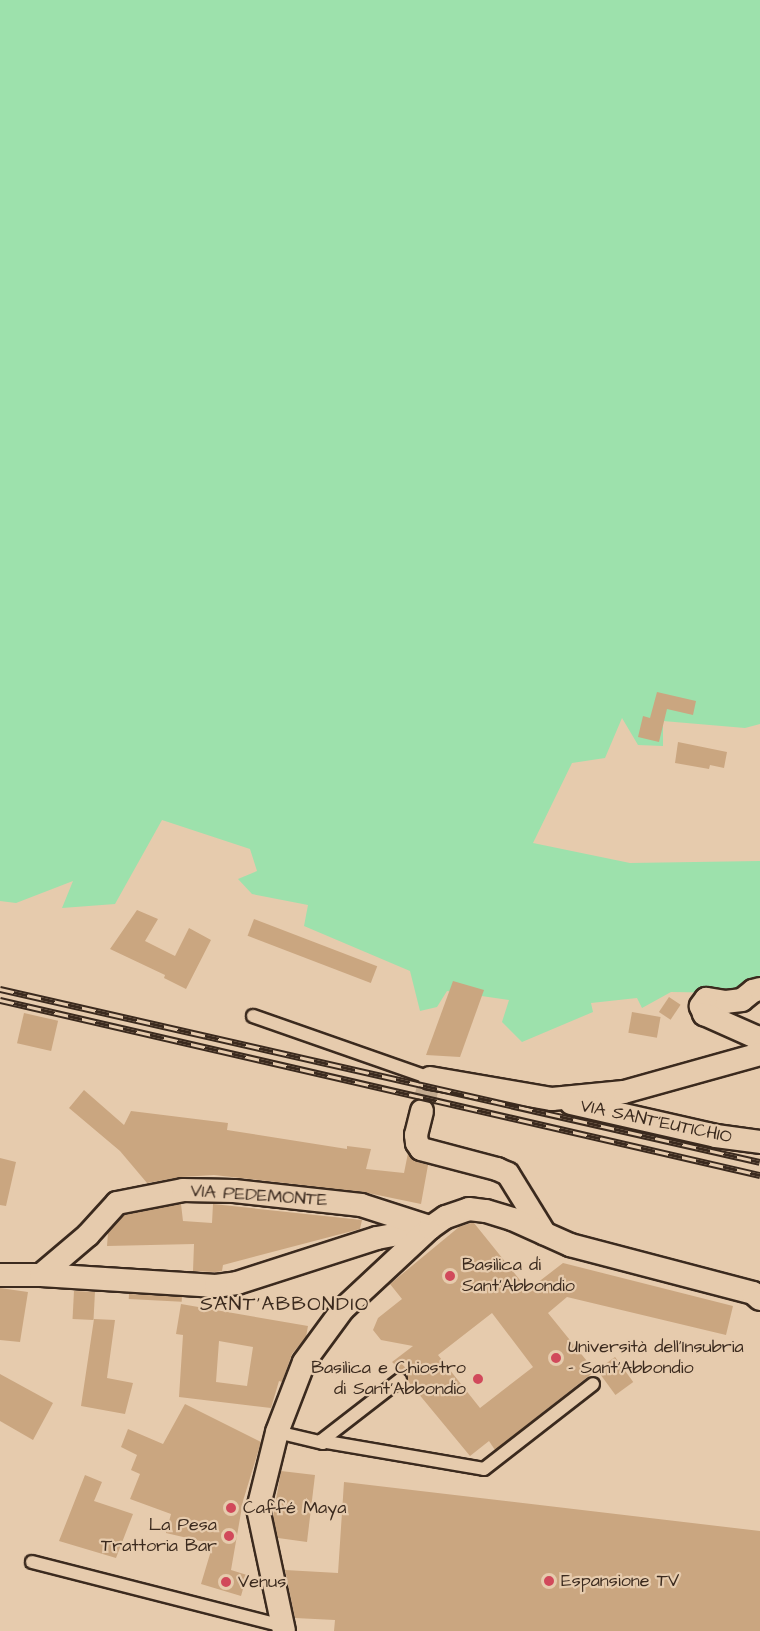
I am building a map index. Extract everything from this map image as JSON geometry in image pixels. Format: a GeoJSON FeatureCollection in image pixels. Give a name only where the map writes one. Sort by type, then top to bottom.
{"type":"FeatureCollection","features":[{"type":"Feature","properties":{"kind":"street"},"geometry":{"type":"LineString","coordinates":[[760,989],[753,991],[742,1000],[726,1002],[706,999],[701,1006],[704,1014],[756,1037],[760,1043]]}},
{"type":"Feature","properties":{"kind":"street"},"geometry":{"type":"LineString","coordinates":[[430,1077],[552,1099],[624,1092],[760,1054]]}},
{"type":"Feature","properties":{"kind":"street","name":"VIA SANT'EUTICHIO"},"geometry":{"type":"LineString","coordinates":[[552,1099],[716,1136],[760,1142]]}},
{"type":"Feature","properties":{"kind":"street"},"geometry":{"type":"LineString","coordinates":[[419,1121],[417,1143],[422,1149],[497,1168],[508,1174],[545,1234]]}},
{"type":"Feature","properties":{"kind":"street","name":"VIA PEDEMONTE"},"geometry":{"type":"LineString","coordinates":[[41,1275],[88,1235],[117,1203],[183,1190],[234,1191],[361,1205],[430,1228]]}},
{"type":"Feature","properties":{"kind":"street"},"geometry":{"type":"LineString","coordinates":[[284,1629],[258,1509],[277,1432],[304,1362],[343,1309],[430,1228],[446,1217],[469,1209],[486,1211],[512,1219],[570,1245],[753,1293],[760,1299]]}},
{"type":"Feature","properties":{"kind":"street"},"geometry":{"type":"LineString","coordinates":[[0,1275],[41,1275],[216,1286],[237,1283],[377,1238],[430,1228]]}},
{"type":"Feature","properties":{"kind":"lane"},"geometry":{"type":"LineString","coordinates":[[253,1016],[430,1077]]}},
{"type":"Feature","properties":{"kind":"lane"},"geometry":{"type":"LineString","coordinates":[[277,1432],[323,1443],[321,1441],[400,1380]]}},
{"type":"Feature","properties":{"kind":"lane"},"geometry":{"type":"LineString","coordinates":[[321,1441],[484,1469],[593,1384]]}},
{"type":"Feature","properties":{"kind":"lane"},"geometry":{"type":"LineString","coordinates":[[32,1562],[284,1629]]}},
{"type":"Feature","properties":{"kind":"green space"},"geometry":{"type":"Polygon","coordinates":[[[0,0],[760,0],[760,724],[745,728],[663,721],[663,746],[638,745],[622,718],[605,758],[572,763],[533,843],[630,863],[760,861],[760,985],[739,993],[671,992],[642,1008],[637,998],[591,1003],[593,1012],[522,1042],[502,1022],[509,1000],[447,991],[437,1007],[420,1011],[410,971],[304,926],[308,905],[252,894],[238,879],[257,871],[250,849],[162,820],[115,904],[62,908],[73,881],[16,903],[0,901],[0,0]]]}},
{"type":"Feature","properties":{"kind":"building"},"geometry":{"type":"Polygon","coordinates":[[[657,692],[696,701],[693,715],[667,709],[659,742],[638,737],[643,716],[650,718],[657,692]]]}},
{"type":"Feature","properties":{"kind":"building"},"geometry":{"type":"Polygon","coordinates":[[[678,742],[727,752],[724,768],[710,765],[709,769],[675,763],[678,742]]]}},
{"type":"Feature","properties":{"kind":"building"},"geometry":{"type":"Polygon","coordinates":[[[137,910],[158,919],[145,941],[175,956],[189,928],[211,940],[186,989],[164,978],[165,975],[110,949],[137,910]]]}},
{"type":"Feature","properties":{"kind":"building"},"geometry":{"type":"Polygon","coordinates":[[[254,919],[377,966],[371,983],[248,936],[254,919]]]}},
{"type":"Feature","properties":{"kind":"building"},"geometry":{"type":"Polygon","coordinates":[[[453,981],[484,990],[460,1057],[426,1055],[453,981]]]}},
{"type":"Feature","properties":{"kind":"building"},"geometry":{"type":"Polygon","coordinates":[[[669,997],[681,1005],[671,1020],[659,1012],[669,997]]]}},
{"type":"Feature","properties":{"kind":"building"},"geometry":{"type":"Polygon","coordinates":[[[632,1012],[661,1017],[657,1038],[628,1033],[632,1012]]]}},
{"type":"Feature","properties":{"kind":"building"},"geometry":{"type":"Polygon","coordinates":[[[24,1013],[58,1021],[51,1051],[17,1043],[24,1013]]]}},
{"type":"Feature","properties":{"kind":"building"},"geometry":{"type":"Polygon","coordinates":[[[84,1090],[124,1125],[131,1111],[228,1123],[227,1130],[347,1149],[347,1146],[371,1149],[366,1169],[404,1173],[408,1153],[417,1162],[428,1165],[421,1204],[363,1192],[214,1175],[181,1177],[147,1183],[120,1151],[69,1108],[84,1090]]]}},
{"type":"Feature","properties":{"kind":"building"},"geometry":{"type":"Polygon","coordinates":[[[0,1158],[16,1162],[6,1206],[0,1205],[0,1158]]]}},
{"type":"Feature","properties":{"kind":"building"},"geometry":{"type":"Polygon","coordinates":[[[181,1204],[183,1221],[212,1223],[213,1204],[362,1220],[360,1229],[223,1265],[222,1271],[215,1272],[193,1271],[194,1244],[107,1246],[108,1233],[124,1215],[181,1204]]]}},
{"type":"Feature","properties":{"kind":"building","name":"Università dell'Insubria - Sant'Abbondio"},"geometry":{"type":"Polygon","coordinates":[[[474,1223],[528,1290],[563,1263],[733,1306],[726,1335],[567,1297],[548,1313],[595,1371],[495,1450],[489,1441],[470,1456],[408,1381],[406,1375],[392,1362],[413,1346],[381,1340],[373,1330],[378,1318],[402,1299],[390,1284],[459,1227],[474,1223]],[[492,1313],[438,1355],[480,1408],[533,1367],[492,1313]]]}},
{"type":"Feature","properties":{"kind":"building"},"geometry":{"type":"Polygon","coordinates":[[[0,1288],[28,1292],[20,1342],[0,1340],[0,1288]]]}},
{"type":"Feature","properties":{"kind":"building"},"geometry":{"type":"Polygon","coordinates":[[[74,1291],[95,1292],[94,1320],[73,1319],[74,1291]]]}},
{"type":"Feature","properties":{"kind":"building"},"geometry":{"type":"Polygon","coordinates":[[[129,1294],[182,1297],[182,1302],[129,1299],[129,1294]]]}},
{"type":"Feature","properties":{"kind":"building"},"geometry":{"type":"Polygon","coordinates":[[[181,1304],[308,1326],[306,1337],[292,1354],[282,1382],[279,1381],[271,1408],[179,1397],[183,1335],[176,1334],[181,1304]],[[219,1341],[216,1382],[247,1386],[253,1347],[219,1341]]]}},
{"type":"Feature","properties":{"kind":"building"},"geometry":{"type":"Polygon","coordinates":[[[94,1319],[115,1320],[107,1378],[133,1383],[125,1414],[81,1406],[94,1319]]]}},
{"type":"Feature","properties":{"kind":"building"},"geometry":{"type":"Polygon","coordinates":[[[615,1357],[633,1382],[615,1395],[597,1370],[615,1357]]]}},
{"type":"Feature","properties":{"kind":"building"},"geometry":{"type":"Polygon","coordinates":[[[0,1374],[53,1403],[33,1440],[0,1421],[0,1374]]]}},
{"type":"Feature","properties":{"kind":"building"},"geometry":{"type":"Polygon","coordinates":[[[185,1404],[261,1442],[243,1501],[231,1570],[247,1575],[241,1596],[201,1584],[213,1544],[166,1533],[171,1514],[130,1499],[140,1474],[131,1470],[137,1455],[121,1447],[128,1429],[163,1444],[185,1404]]]}},
{"type":"Feature","properties":{"kind":"building"},"geometry":{"type":"Polygon","coordinates":[[[281,1471],[315,1475],[307,1542],[278,1538],[273,1517],[281,1471]]]}},
{"type":"Feature","properties":{"kind":"building"},"geometry":{"type":"Polygon","coordinates":[[[85,1475],[102,1482],[94,1501],[133,1514],[116,1558],[59,1541],[85,1475]]]}},
{"type":"Feature","properties":{"kind":"building","name":"Espansione TV"},"geometry":{"type":"Polygon","coordinates":[[[344,1482],[760,1531],[760,1631],[334,1631],[335,1620],[295,1618],[285,1570],[338,1573],[344,1482]]]}},
{"type":"Feature","properties":{"kind":"tunnel"},"geometry":{"type":"LineString","coordinates":[[422,1111],[430,1078]]}},
{"type":"Feature","properties":{"kind":"railway"},"geometry":{"type":"LineString","coordinates":[[0,989],[760,1162]]}},
{"type":"Feature","properties":{"kind":"railway"},"geometry":{"type":"LineString","coordinates":[[0,1000],[760,1175]]}},
{"type":"Feature","properties":{"kind":"place","name":"Basilica di Sant'Abbondio"},"geometry":{"type":"Point","coordinates":[450,1276]}},
{"type":"Feature","properties":{"kind":"place","name":"Università dell'Insubria - Sant'Abbondio"},"geometry":{"type":"Point","coordinates":[556,1358]}},
{"type":"Feature","properties":{"kind":"place","name":"Basilica e Chiostro di Sant'Abbondio"},"geometry":{"type":"Point","coordinates":[478,1379]}},
{"type":"Feature","properties":{"kind":"place","name":"Caffé Maya"},"geometry":{"type":"Point","coordinates":[231,1508]}},
{"type":"Feature","properties":{"kind":"place","name":"La Pesa Trattoria Bar"},"geometry":{"type":"Point","coordinates":[229,1536]}},
{"type":"Feature","properties":{"kind":"place","name":"Espansione TV"},"geometry":{"type":"Point","coordinates":[549,1581]}},
{"type":"Feature","properties":{"kind":"place","name":"Venus"},"geometry":{"type":"Point","coordinates":[226,1582]}},
{"type":"Feature","properties":{"kind":"district","name":"SANT'ABBONDIO"},"geometry":{"type":"Point","coordinates":[285,1304]}}]}
